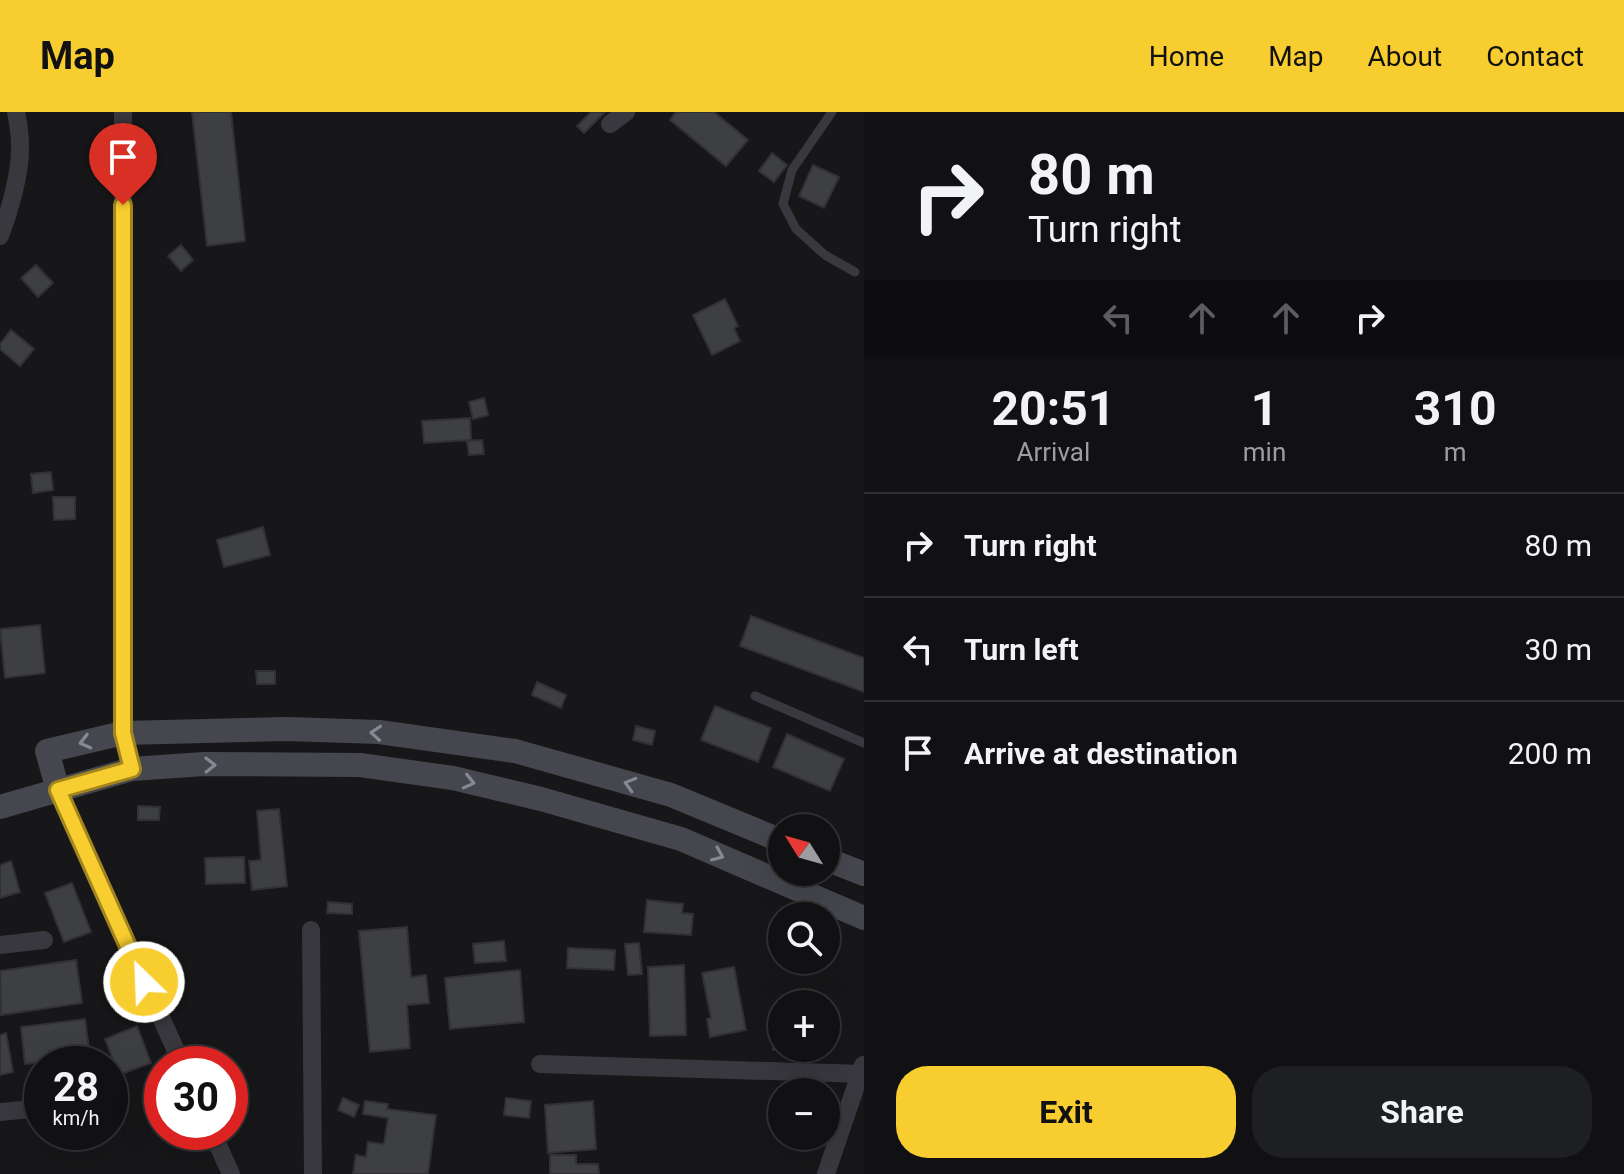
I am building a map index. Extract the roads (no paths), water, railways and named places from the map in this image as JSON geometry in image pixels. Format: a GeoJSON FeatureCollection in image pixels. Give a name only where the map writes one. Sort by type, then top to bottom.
{"type":"FeatureCollection","features":[{"type":"Feature","properties":{"kind":"street"},"geometry":{"type":"LineString","coordinates":[[0,236],[18,172],[20,145],[16,112]]}},
{"type":"Feature","properties":{"kind":"street"},"geometry":{"type":"LineString","coordinates":[[123,112],[123,733],[132,769]]}},
{"type":"Feature","properties":{"kind":"street"},"geometry":{"type":"LineString","coordinates":[[610,124],[626,112]]}},
{"type":"Feature","properties":{"kind":"street"},"geometry":{"type":"LineString","coordinates":[[174,1046],[58,790],[47,751],[123,733],[287,729],[379,732],[515,751],[671,795],[768,835]]}},
{"type":"Feature","properties":{"kind":"street"},"geometry":{"type":"LineString","coordinates":[[0,807],[132,769],[204,764],[360,765],[453,778],[541,799],[681,839],[864,918]]}},
{"type":"Feature","properties":{"kind":"street"},"geometry":{"type":"LineString","coordinates":[[840,865],[864,874]]}},
{"type":"Feature","properties":{"kind":"street"},"geometry":{"type":"LineString","coordinates":[[311,930],[313,1174]]}},
{"type":"Feature","properties":{"kind":"street"},"geometry":{"type":"LineString","coordinates":[[0,945],[44,940]]}},
{"type":"Feature","properties":{"kind":"street"},"geometry":{"type":"LineString","coordinates":[[540,1064],[863,1070],[826,1174]]}},
{"type":"Feature","properties":{"kind":"street"},"geometry":{"type":"LineString","coordinates":[[0,1112],[24,1110]]}},
{"type":"Feature","properties":{"kind":"street"},"geometry":{"type":"LineString","coordinates":[[220,1150],[231,1174]]}},
{"type":"Feature","properties":{"kind":"lane"},"geometry":{"type":"LineString","coordinates":[[832,112],[792,170],[783,204],[796,229],[825,255],[855,272]]}},
{"type":"Feature","properties":{"kind":"lane"},"geometry":{"type":"LineString","coordinates":[[755,696],[864,743]]}}]}
